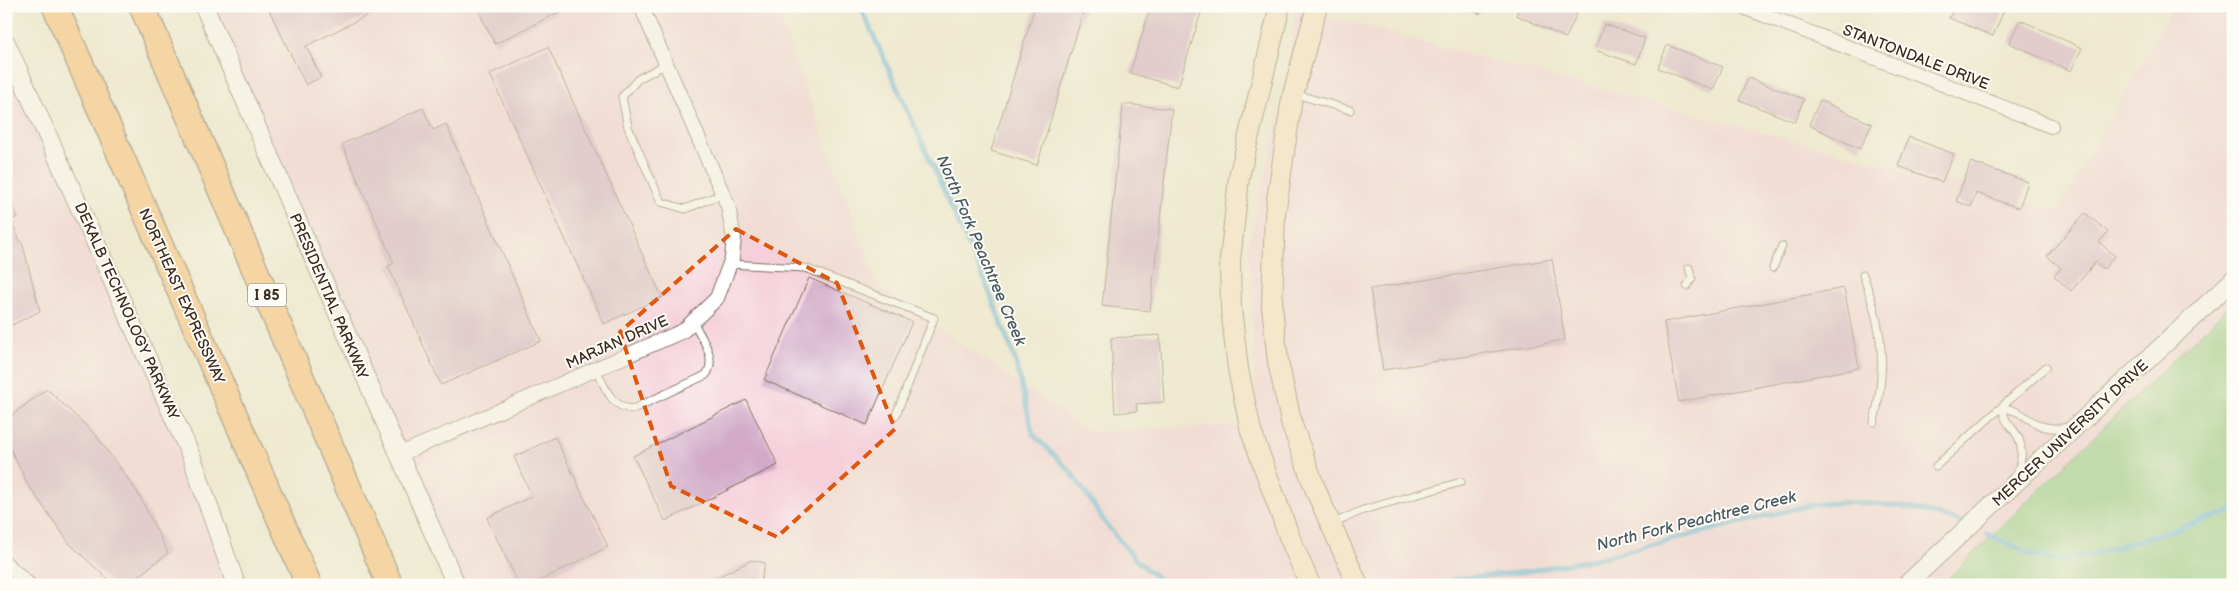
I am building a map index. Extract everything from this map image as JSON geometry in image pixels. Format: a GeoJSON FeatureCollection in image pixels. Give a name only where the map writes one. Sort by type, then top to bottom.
{"type":"FeatureCollection","features":[{"type":"Feature","properties":{"kind":"highway","name":"NORTHEAST EXPRESSWAY"},"geometry":{"type":"LineString","coordinates":[[55,6],[309,585]]}},
{"type":"Feature","properties":{"kind":"highway","name":"I 85"},"geometry":{"type":"LineString","coordinates":[[142,6],[390,585]]}},
{"type":"Feature","properties":{"kind":"main road"},"geometry":{"type":"LineString","coordinates":[[1280,6],[1239,177],[1230,261],[1231,308],[1238,369],[1252,432],[1289,536],[1310,585]]}},
{"type":"Feature","properties":{"kind":"main road"},"geometry":{"type":"LineString","coordinates":[[1316,6],[1294,93],[1275,214],[1272,306],[1278,362],[1292,425],[1316,492],[1358,585]]}},
{"type":"Feature","properties":{"kind":"street","name":"PRESIDENTIAL PARKWAY"},"geometry":{"type":"LineString","coordinates":[[204,6],[456,585]]}},
{"type":"Feature","properties":{"kind":"street","name":"MARJAN DRIVE"},"geometry":{"type":"LineString","coordinates":[[398,455],[683,331],[717,298],[730,264],[734,238],[728,206],[641,6]]}},
{"type":"Feature","properties":{"kind":"street","name":"STANTONDALE DRIVE"},"geometry":{"type":"LineString","coordinates":[[1741,6],[2051,126]]}},
{"type":"Feature","properties":{"kind":"street","name":"DEKALB TECHNOLOGY PARKWAY"},"geometry":{"type":"LineString","coordinates":[[6,43],[192,458],[236,585]]}},
{"type":"Feature","properties":{"kind":"street","name":"MERCER UNIVERSITY DRIVE"},"geometry":{"type":"LineString","coordinates":[[1906,585],[2233,280]]}},
{"type":"Feature","properties":{"kind":"street"},"geometry":{"type":"LineString","coordinates":[[6,564],[29,585]]}},
{"type":"Feature","properties":{"kind":"lane"},"geometry":{"type":"LineString","coordinates":[[666,64],[638,79],[622,97],[628,127],[660,202],[685,208],[722,194]]}},
{"type":"Feature","properties":{"kind":"lane"},"geometry":{"type":"LineString","coordinates":[[1294,93],[1350,110]]}},
{"type":"Feature","properties":{"kind":"lane"},"geometry":{"type":"LineString","coordinates":[[1773,268],[1782,246]]}},
{"type":"Feature","properties":{"kind":"lane"},"geometry":{"type":"LineString","coordinates":[[730,264],[805,268],[934,318],[896,415]]}},
{"type":"Feature","properties":{"kind":"lane"},"geometry":{"type":"LineString","coordinates":[[1687,286],[1692,278],[1689,268]]}},
{"type":"Feature","properties":{"kind":"lane"},"geometry":{"type":"LineString","coordinates":[[1863,275],[1872,297],[1881,340],[1882,388],[1874,422]]}},
{"type":"Feature","properties":{"kind":"lane"},"geometry":{"type":"LineString","coordinates":[[596,369],[610,397],[616,404],[625,408],[633,408],[706,375],[711,368],[712,360],[693,321]]}},
{"type":"Feature","properties":{"kind":"lane"},"geometry":{"type":"LineString","coordinates":[[1936,466],[2003,408],[2046,367]]}},
{"type":"Feature","properties":{"kind":"lane"},"geometry":{"type":"LineString","coordinates":[[2003,408],[2016,409],[2036,425],[2045,427],[2055,429],[2080,424]]}},
{"type":"Feature","properties":{"kind":"lane"},"geometry":{"type":"LineString","coordinates":[[2003,408],[2004,419],[2019,440],[2022,458],[2012,488]]}},
{"type":"Feature","properties":{"kind":"lane"},"geometry":{"type":"LineString","coordinates":[[1331,525],[1364,510],[1461,482]]}},
{"type":"Feature","properties":{"kind":"highlighted area"},"geometry":{"type":"Polygon","coordinates":[[[736,229],[837,283],[895,429],[777,537],[671,486],[620,332],[736,229]]]}},
{"type":"Feature","properties":{"kind":"shaded area"},"geometry":{"type":"Polygon","coordinates":[[[204,6],[775,6],[879,288],[1090,432],[1257,424],[1248,243],[1285,95],[1296,8],[2058,211],[2174,6],[2233,6],[2233,302],[1941,585],[461,585],[204,6]]]}},
{"type":"Feature","properties":{"kind":"shaded area"},"geometry":{"type":"Polygon","coordinates":[[[6,29],[203,473],[241,585],[6,585],[6,29]]]}},
{"type":"Feature","properties":{"kind":"green space"},"geometry":{"type":"Polygon","coordinates":[[[2233,302],[2233,585],[1941,585],[2233,302]]]}},
{"type":"Feature","properties":{"kind":"building"},"geometry":{"type":"Polygon","coordinates":[[[267,6],[374,6],[376,11],[306,46],[321,77],[306,85],[267,6]]]}},
{"type":"Feature","properties":{"kind":"building"},"geometry":{"type":"Polygon","coordinates":[[[476,6],[571,6],[495,44],[476,6]]]}},
{"type":"Feature","properties":{"kind":"building"},"geometry":{"type":"Polygon","coordinates":[[[1035,6],[1085,6],[1037,165],[991,151],[1035,6]]]}},
{"type":"Feature","properties":{"kind":"building"},"geometry":{"type":"Polygon","coordinates":[[[1151,6],[1203,6],[1178,87],[1130,73],[1151,6]]]}},
{"type":"Feature","properties":{"kind":"building"},"geometry":{"type":"Polygon","coordinates":[[[1458,6],[1483,6],[1480,14],[1458,6]]]}},
{"type":"Feature","properties":{"kind":"building"},"geometry":{"type":"Polygon","coordinates":[[[1520,6],[1563,6],[1577,13],[1566,38],[1516,15],[1520,6]]]}},
{"type":"Feature","properties":{"kind":"building"},"geometry":{"type":"Polygon","coordinates":[[[1955,6],[2006,6],[1993,36],[1949,18],[1955,6]]]}},
{"type":"Feature","properties":{"kind":"building"},"geometry":{"type":"Polygon","coordinates":[[[2020,20],[2082,48],[2071,71],[2009,43],[2020,20]]]}},
{"type":"Feature","properties":{"kind":"building"},"geometry":{"type":"Polygon","coordinates":[[[1604,24],[1645,38],[1636,64],[1595,50],[1604,24]]]}},
{"type":"Feature","properties":{"kind":"building"},"geometry":{"type":"Polygon","coordinates":[[[1667,45],[1723,67],[1713,90],[1658,68],[1667,45]]]}},
{"type":"Feature","properties":{"kind":"building"},"geometry":{"type":"Polygon","coordinates":[[[548,47],[662,297],[604,324],[490,74],[548,47]]]}},
{"type":"Feature","properties":{"kind":"building"},"geometry":{"type":"Polygon","coordinates":[[[1748,78],[1804,99],[1795,122],[1739,100],[1748,78]]]}},
{"type":"Feature","properties":{"kind":"building"},"geometry":{"type":"Polygon","coordinates":[[[1820,100],[1872,124],[1860,149],[1809,125],[1820,100]]]}},
{"type":"Feature","properties":{"kind":"building"},"geometry":{"type":"Polygon","coordinates":[[[1123,104],[1172,109],[1150,311],[1102,306],[1123,104]]]}},
{"type":"Feature","properties":{"kind":"building"},"geometry":{"type":"Polygon","coordinates":[[[423,108],[433,130],[446,124],[541,341],[441,385],[388,266],[394,263],[342,144],[423,108]]]}},
{"type":"Feature","properties":{"kind":"building"},"geometry":{"type":"Polygon","coordinates":[[[1909,137],[1954,154],[1942,182],[1898,166],[1909,137]]]}},
{"type":"Feature","properties":{"kind":"building"},"geometry":{"type":"Polygon","coordinates":[[[1971,162],[2028,182],[2019,208],[1976,193],[1971,207],[1956,201],[1971,162]]]}},
{"type":"Feature","properties":{"kind":"building"},"geometry":{"type":"Polygon","coordinates":[[[12,204],[18,217],[10,220],[23,246],[40,311],[6,328],[6,207],[12,204]]]}},
{"type":"Feature","properties":{"kind":"building"},"geometry":{"type":"Polygon","coordinates":[[[2085,213],[2108,232],[2099,242],[2115,256],[2104,269],[2096,262],[2071,291],[2054,276],[2061,268],[2047,256],[2085,213]]]}},
{"type":"Feature","properties":{"kind":"building"},"geometry":{"type":"Polygon","coordinates":[[[1552,259],[1565,340],[1383,370],[1370,289],[1552,259]]]}},
{"type":"Feature","properties":{"kind":"building"},"geometry":{"type":"Polygon","coordinates":[[[809,278],[912,322],[867,425],[764,380],[809,278]]]}},
{"type":"Feature","properties":{"kind":"building"},"geometry":{"type":"Polygon","coordinates":[[[1844,288],[1859,368],[1679,402],[1664,322],[1844,288]]]}},
{"type":"Feature","properties":{"kind":"building"},"geometry":{"type":"Polygon","coordinates":[[[1160,335],[1164,402],[1136,404],[1137,411],[1115,413],[1111,338],[1160,335]]]}},
{"type":"Feature","properties":{"kind":"building"},"geometry":{"type":"Polygon","coordinates":[[[47,389],[96,435],[138,493],[168,553],[127,585],[114,585],[70,544],[28,485],[6,440],[6,419],[47,389]]]}},
{"type":"Feature","properties":{"kind":"building"},"geometry":{"type":"Polygon","coordinates":[[[746,400],[778,465],[665,521],[633,456],[746,400]]]}},
{"type":"Feature","properties":{"kind":"building"},"geometry":{"type":"Polygon","coordinates":[[[555,437],[608,547],[531,585],[519,585],[487,518],[532,496],[514,457],[555,437]]]}},
{"type":"Feature","properties":{"kind":"building"},"geometry":{"type":"Polygon","coordinates":[[[752,560],[765,563],[760,585],[701,585],[752,560]]]}},
{"type":"Feature","properties":{"kind":"waterway","name":"North Fork Peachtree Creek"},"geometry":{"type":"LineString","coordinates":[[860,6],[986,283],[1015,359],[1033,434],[1071,472],[1106,524],[1137,561],[1166,585]]}},
{"type":"Feature","properties":{"kind":"waterway"},"geometry":{"type":"LineString","coordinates":[[2228,6],[2233,16]]}},
{"type":"Feature","properties":{"kind":"waterway","name":"North Fork Peachtree Creek"},"geometry":{"type":"LineString","coordinates":[[1434,585],[1457,579],[1523,572],[1595,559],[1810,505],[1869,503],[1907,507],[1963,523]]}},
{"type":"Feature","properties":{"kind":"waterway","name":"North Fork Peachtree Creek"},"geometry":{"type":"LineString","coordinates":[[1986,533],[2033,555],[2059,560],[2091,555],[2233,511]]}}]}
